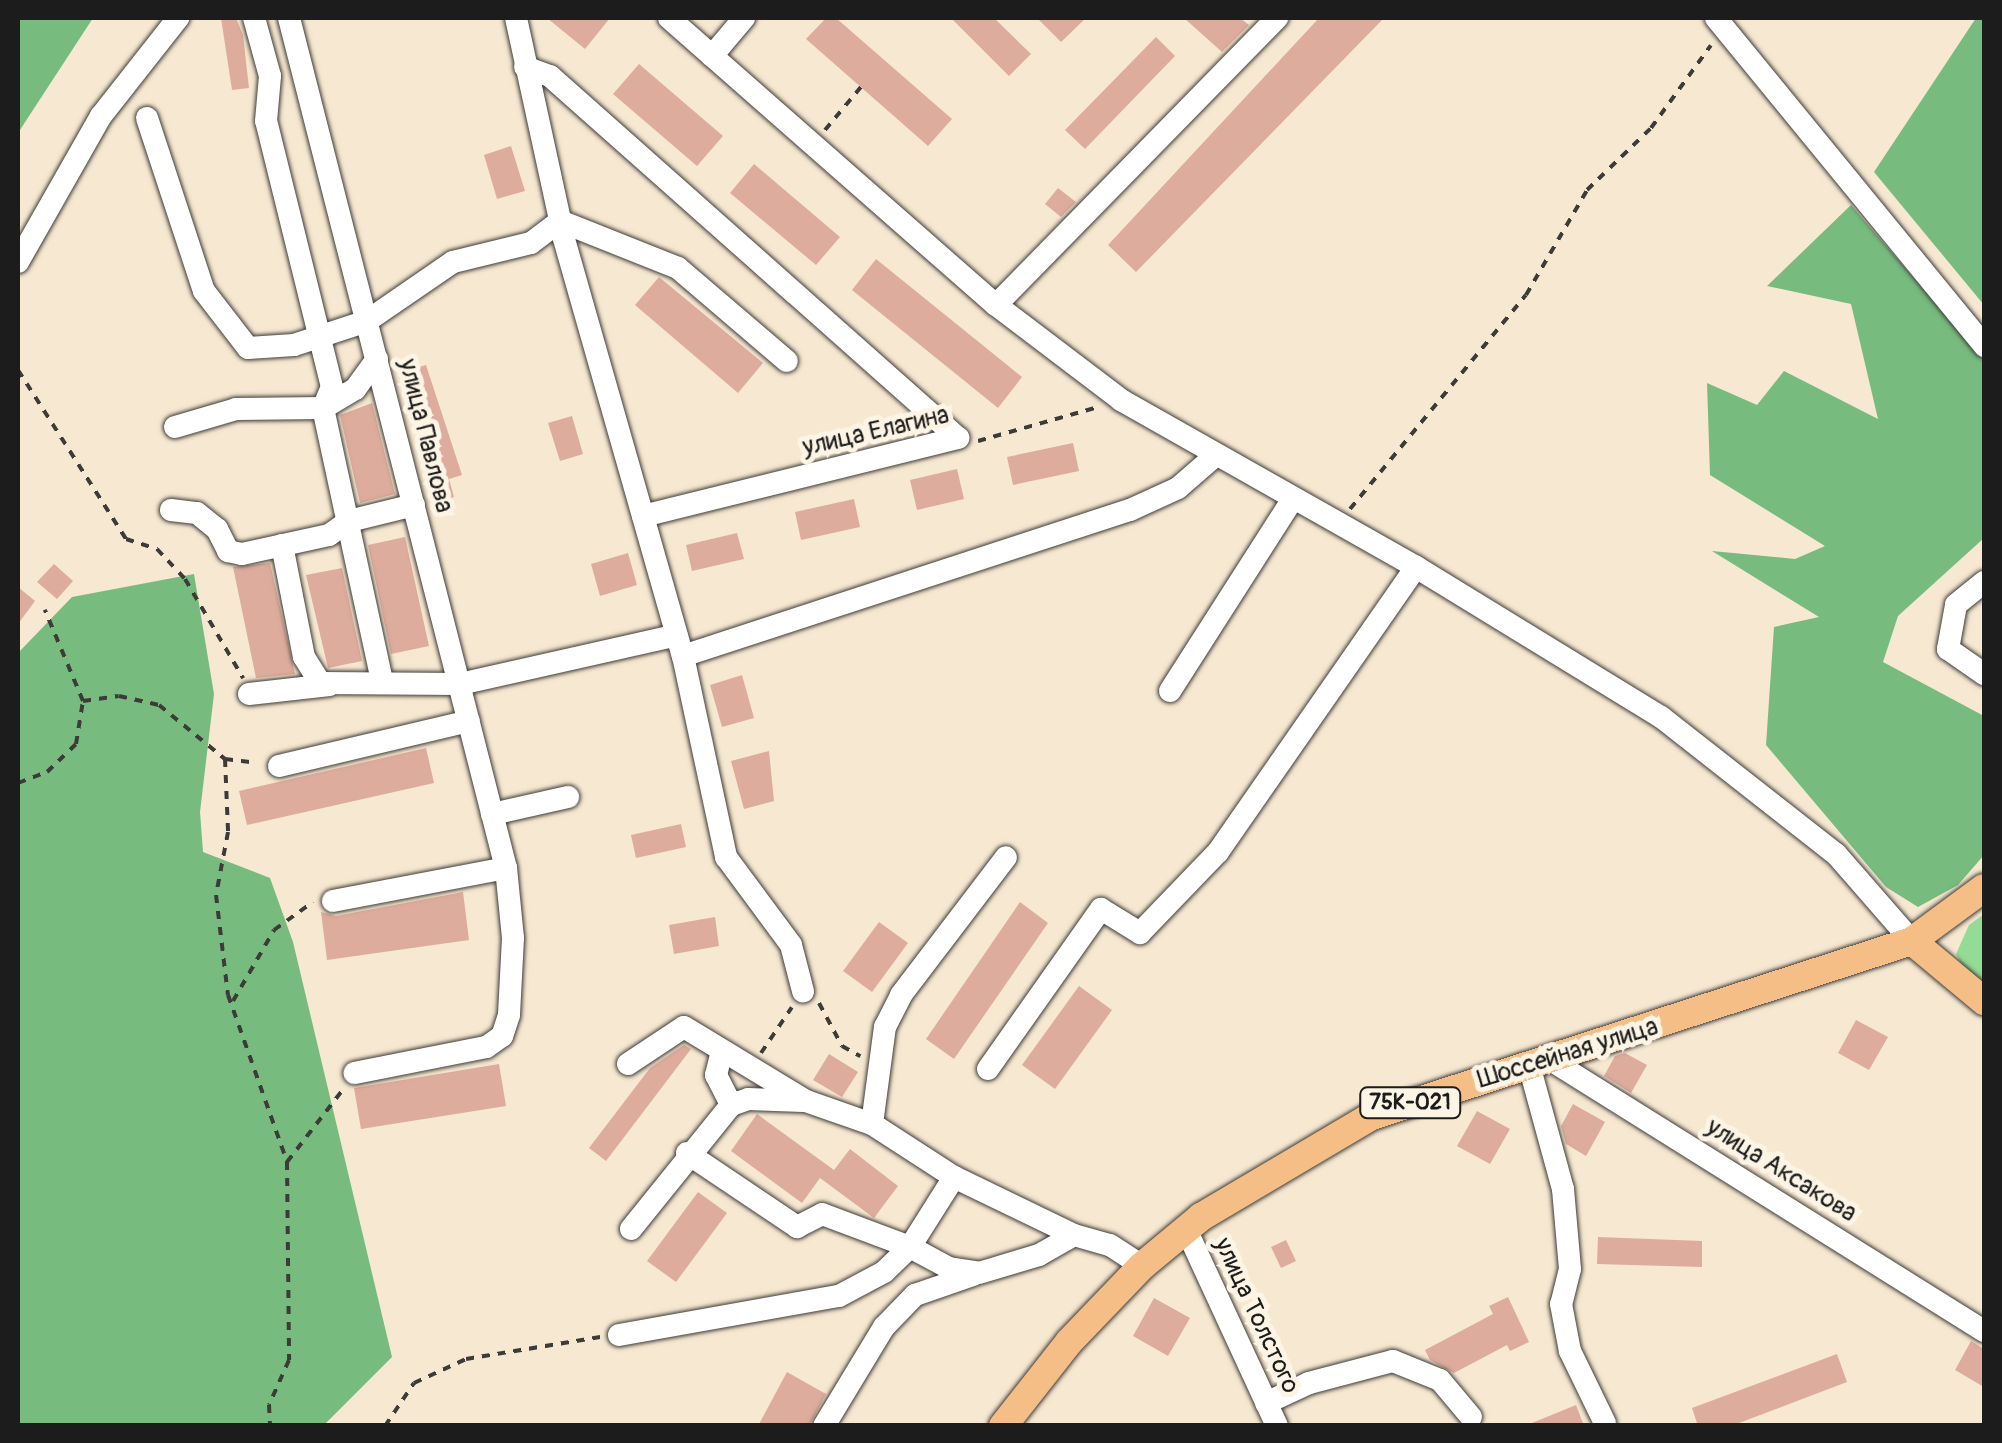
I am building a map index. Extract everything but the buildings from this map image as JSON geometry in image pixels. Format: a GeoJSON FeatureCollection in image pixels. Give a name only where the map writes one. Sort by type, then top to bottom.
{"type":"FeatureCollection","features":[{"type":"Feature","properties":{"kind":"main road","name":"Шоссейная улица"},"geometry":{"type":"LineString","coordinates":[[1003,1426],[1142,1266],[1186,1229],[1372,1116],[1912,941],[1984,888]]}},
{"type":"Feature","properties":{"kind":"main road"},"geometry":{"type":"LineString","coordinates":[[1912,941],[1984,1001]]}},
{"type":"Feature","properties":{"kind":"street"},"geometry":{"type":"LineString","coordinates":[[18,262],[101,116],[178,18]]}},
{"type":"Feature","properties":{"kind":"street"},"geometry":{"type":"LineString","coordinates":[[254,18],[270,76],[266,121],[332,371],[323,408],[382,681]]}},
{"type":"Feature","properties":{"kind":"street","name":"улица Павлова"},"geometry":{"type":"LineString","coordinates":[[289,18],[506,868],[513,938],[510,1015],[502,1036],[486,1047],[355,1073]]}},
{"type":"Feature","properties":{"kind":"street"},"geometry":{"type":"LineString","coordinates":[[516,18],[560,220],[680,646],[726,858],[791,945],[803,991]]}},
{"type":"Feature","properties":{"kind":"street"},"geometry":{"type":"LineString","coordinates":[[669,18],[996,305],[1121,400],[1416,567],[1661,717],[1761,790],[1836,854],[1912,941]]}},
{"type":"Feature","properties":{"kind":"street"},"geometry":{"type":"LineString","coordinates":[[712,56],[744,18]]}},
{"type":"Feature","properties":{"kind":"street"},"geometry":{"type":"LineString","coordinates":[[996,305],[1276,18]]}},
{"type":"Feature","properties":{"kind":"street"},"geometry":{"type":"LineString","coordinates":[[1720,22],[1984,346]]}},
{"type":"Feature","properties":{"kind":"street"},"geometry":{"type":"LineString","coordinates":[[524,67],[550,76],[958,438]]}},
{"type":"Feature","properties":{"kind":"street"},"geometry":{"type":"LineString","coordinates":[[148,118],[204,291],[233,336],[248,348],[271,350],[367,322],[453,262],[530,243],[560,220]]}},
{"type":"Feature","properties":{"kind":"street"},"geometry":{"type":"LineString","coordinates":[[560,220],[678,268],[787,361]]}},
{"type":"Feature","properties":{"kind":"street"},"geometry":{"type":"LineString","coordinates":[[176,427],[236,409],[323,408],[354,389],[377,359]]}},
{"type":"Feature","properties":{"kind":"street","name":"улица Елагина"},"geometry":{"type":"LineString","coordinates":[[643,516],[958,438]]}},
{"type":"Feature","properties":{"kind":"street"},"geometry":{"type":"LineString","coordinates":[[250,694],[382,681],[460,684],[680,646],[1130,510],[1178,488],[1216,454]]}},
{"type":"Feature","properties":{"kind":"street"},"geometry":{"type":"LineString","coordinates":[[1170,690],[1293,499]]}},
{"type":"Feature","properties":{"kind":"street"},"geometry":{"type":"LineString","coordinates":[[172,510],[209,521],[234,554],[329,535],[349,521],[414,505]]}},
{"type":"Feature","properties":{"kind":"street"},"geometry":{"type":"LineString","coordinates":[[282,545],[310,674],[329,685]]}},
{"type":"Feature","properties":{"kind":"street"},"geometry":{"type":"LineString","coordinates":[[988,1069],[1102,909],[1140,932],[1218,852],[1416,567]]}},
{"type":"Feature","properties":{"kind":"street"},"geometry":{"type":"LineString","coordinates":[[1984,582],[1956,605],[1948,648],[1984,674]]}},
{"type":"Feature","properties":{"kind":"street"},"geometry":{"type":"LineString","coordinates":[[279,766],[468,721]]}},
{"type":"Feature","properties":{"kind":"street"},"geometry":{"type":"LineString","coordinates":[[492,814],[568,797]]}},
{"type":"Feature","properties":{"kind":"street"},"geometry":{"type":"LineString","coordinates":[[872,1124],[875,1065],[901,995],[1006,856]]}},
{"type":"Feature","properties":{"kind":"street"},"geometry":{"type":"LineString","coordinates":[[333,901],[506,868]]}},
{"type":"Feature","properties":{"kind":"street"},"geometry":{"type":"LineString","coordinates":[[628,1064],[684,1027],[806,1101],[872,1124],[954,1176],[1074,1235],[1110,1245],[1142,1266]]}},
{"type":"Feature","properties":{"kind":"street"},"geometry":{"type":"LineString","coordinates":[[722,1051],[716,1075],[731,1106]]}},
{"type":"Feature","properties":{"kind":"street"},"geometry":{"type":"LineString","coordinates":[[1539,1062],[1562,1189],[1570,1269],[1561,1304],[1570,1351],[1605,1423]]}},
{"type":"Feature","properties":{"kind":"street","name":"улица Аксакова"},"geometry":{"type":"LineString","coordinates":[[1539,1062],[1984,1331]]}},
{"type":"Feature","properties":{"kind":"street"},"geometry":{"type":"LineString","coordinates":[[631,1229],[687,1152],[731,1106],[748,1099],[806,1101]]}},
{"type":"Feature","properties":{"kind":"street"},"geometry":{"type":"LineString","coordinates":[[687,1152],[797,1227],[822,1214],[910,1248],[949,1268],[978,1273]]}},
{"type":"Feature","properties":{"kind":"street"},"geometry":{"type":"LineString","coordinates":[[620,1335],[839,1296],[884,1272],[910,1248],[954,1176]]}},
{"type":"Feature","properties":{"kind":"street","name":"улица Толстого"},"geometry":{"type":"LineString","coordinates":[[1186,1229],[1276,1426]]}},
{"type":"Feature","properties":{"kind":"street"},"geometry":{"type":"LineString","coordinates":[[824,1426],[884,1327],[915,1295],[1039,1256],[1074,1235]]}},
{"type":"Feature","properties":{"kind":"street"},"geometry":{"type":"LineString","coordinates":[[1266,1402],[1309,1383],[1393,1361],[1440,1380],[1471,1416]]}},
{"type":"Feature","properties":{"kind":"path"},"geometry":{"type":"LineString","coordinates":[[1338,525],[1526,295],[1587,190],[1651,128],[1720,22]]}},
{"type":"Feature","properties":{"kind":"path"},"geometry":{"type":"LineString","coordinates":[[812,146],[861,87]]}},
{"type":"Feature","properties":{"kind":"path"},"geometry":{"type":"LineString","coordinates":[[18,370],[126,539],[157,549],[186,579],[250,694]]}},
{"type":"Feature","properties":{"kind":"path","name":"улица Елагина"},"geometry":{"type":"LineString","coordinates":[[958,438],[981,441],[1121,400]]}},
{"type":"Feature","properties":{"kind":"path"},"geometry":{"type":"LineString","coordinates":[[18,783],[48,772],[76,744],[83,701],[45,610]]}},
{"type":"Feature","properties":{"kind":"path"},"geometry":{"type":"LineString","coordinates":[[83,701],[119,696],[159,705],[225,759],[279,766]]}},
{"type":"Feature","properties":{"kind":"path"},"geometry":{"type":"LineString","coordinates":[[225,759],[228,832],[216,895],[231,1003],[287,1162],[289,1360],[269,1405],[270,1426]]}},
{"type":"Feature","properties":{"kind":"path"},"geometry":{"type":"LineString","coordinates":[[231,1003],[274,930],[308,903],[333,901]]}},
{"type":"Feature","properties":{"kind":"path"},"geometry":{"type":"LineString","coordinates":[[753,1066],[803,991],[827,1010],[842,1046],[875,1065]]}},
{"type":"Feature","properties":{"kind":"path"},"geometry":{"type":"LineString","coordinates":[[287,1162],[355,1073]]}},
{"type":"Feature","properties":{"kind":"path"},"geometry":{"type":"LineString","coordinates":[[385,1426],[414,1383],[466,1359],[620,1335]]}},
{"type":"Feature","properties":{"kind":"green space"},"geometry":{"type":"Polygon","coordinates":[[[18,18],[93,18],[18,133],[18,18]]]}},
{"type":"Feature","properties":{"kind":"green space"},"geometry":{"type":"Polygon","coordinates":[[[1976,18],[1984,18],[1984,305],[1874,172],[1976,18]]]}},
{"type":"Feature","properties":{"kind":"green space"},"geometry":{"type":"Polygon","coordinates":[[[1851,205],[1984,360],[1984,538],[1898,616],[1883,662],[1984,716],[1984,855],[1958,885],[1918,907],[1886,887],[1766,745],[1774,627],[1819,617],[1712,551],[1795,559],[1825,546],[1710,475],[1707,383],[1757,405],[1784,371],[1878,419],[1851,304],[1767,286],[1851,205]]]}},
{"type":"Feature","properties":{"kind":"green space"},"geometry":{"type":"Polygon","coordinates":[[[194,574],[214,694],[200,812],[203,852],[270,878],[293,942],[392,1357],[324,1425],[18,1425],[18,653],[72,597],[194,574]]]}},
{"type":"Feature","properties":{"kind":"green space"},"geometry":{"type":"Polygon","coordinates":[[[1984,914],[1984,983],[1966,973],[1956,954],[1969,925],[1984,914]]]}}]}
